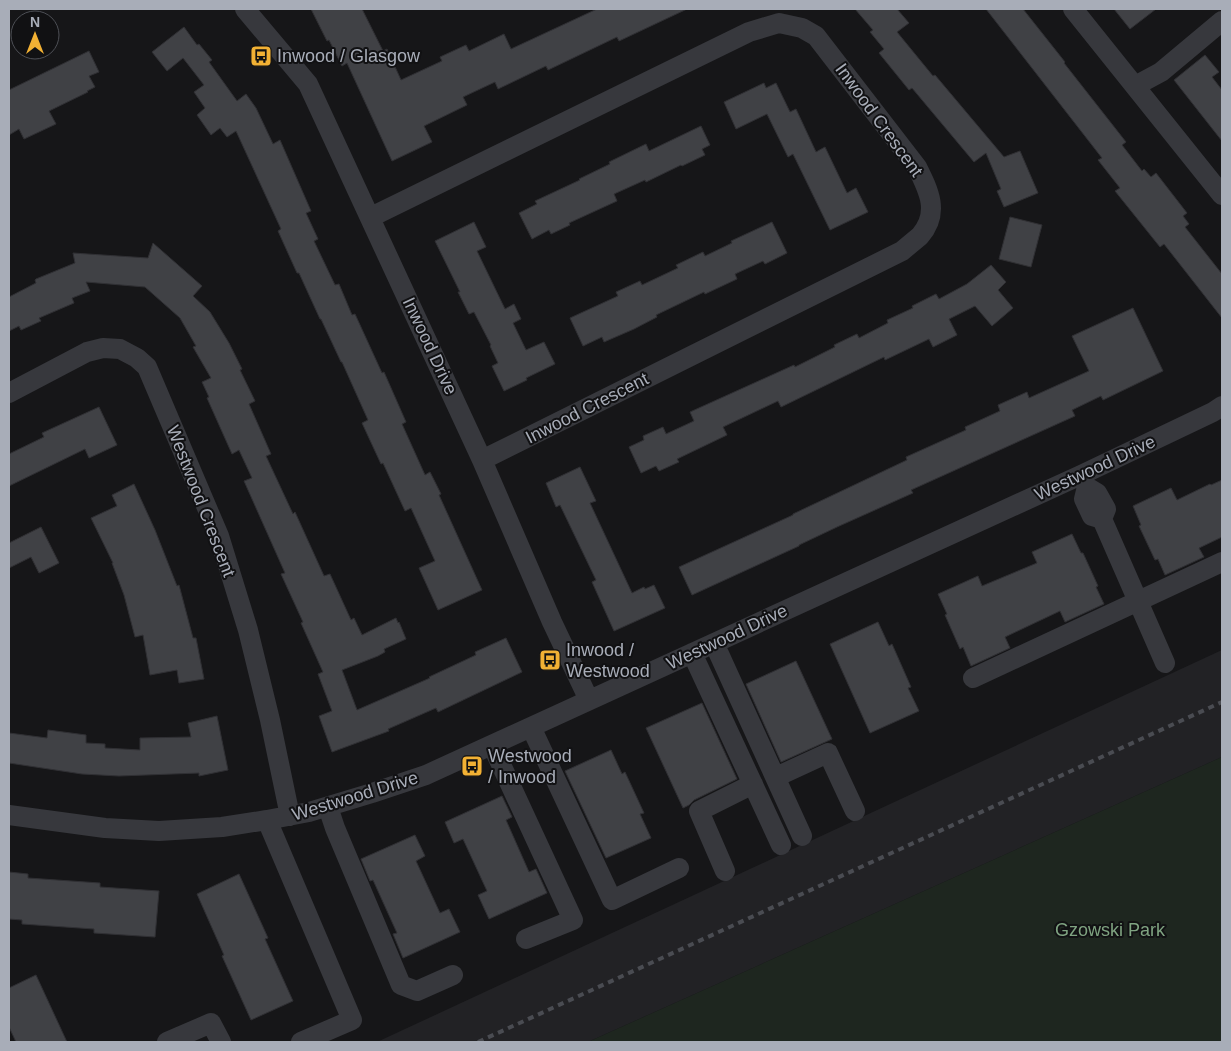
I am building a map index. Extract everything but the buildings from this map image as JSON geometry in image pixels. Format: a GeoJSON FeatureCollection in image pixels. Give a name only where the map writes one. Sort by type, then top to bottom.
{"type":"FeatureCollection","features":[{"type":"Feature","properties":{"kind":"street","name":"Inwood Drive"},"geometry":{"type":"LineString","coordinates":[[244,9],[308,84],[482,460],[552,622],[589,700]]}},
{"type":"Feature","properties":{"kind":"street"},"geometry":{"type":"LineString","coordinates":[[1073,9],[1222,196]]}},
{"type":"Feature","properties":{"kind":"street"},"geometry":{"type":"LineString","coordinates":[[1134,86],[1161,72],[1222,21]]}},
{"type":"Feature","properties":{"kind":"street","name":"Inwood Crescent"},"geometry":{"type":"LineString","coordinates":[[371,217],[749,32],[779,23],[802,28],[816,36],[917,167],[926,184],[932,211],[929,222],[920,235],[902,251],[482,460]]}},
{"type":"Feature","properties":{"kind":"street","name":"Westwood Crescent"},"geometry":{"type":"LineString","coordinates":[[9,393],[87,352],[103,348],[120,349],[137,358],[147,367],[222,546],[248,630],[270,720],[290,816]]}},
{"type":"Feature","properties":{"kind":"street","name":"Westwood Drive"},"geometry":{"type":"LineString","coordinates":[[9,815],[105,828],[159,831],[222,827],[290,816],[328,807],[426,775],[714,643],[1084,481],[1222,406]]}},
{"type":"Feature","properties":{"kind":"street"},"geometry":{"type":"LineString","coordinates":[[1084,481],[1084,499],[1092,516],[1102,519],[1164,662]]}},
{"type":"Feature","properties":{"kind":"street"},"geometry":{"type":"LineString","coordinates":[[973,678],[1222,562]]}},
{"type":"Feature","properties":{"kind":"street"},"geometry":{"type":"LineString","coordinates":[[714,643],[802,836]]}},
{"type":"Feature","properties":{"kind":"street"},"geometry":{"type":"LineString","coordinates":[[692,653],[781,845]]}},
{"type":"Feature","properties":{"kind":"street"},"geometry":{"type":"LineString","coordinates":[[532,726],[612,900],[679,868]]}},
{"type":"Feature","properties":{"kind":"street"},"geometry":{"type":"LineString","coordinates":[[492,744],[573,920],[526,939]]}},
{"type":"Feature","properties":{"kind":"street"},"geometry":{"type":"LineString","coordinates":[[776,777],[828,753],[855,811]]}},
{"type":"Feature","properties":{"kind":"street"},"geometry":{"type":"LineString","coordinates":[[725,870],[699,811],[753,784]]}},
{"type":"Feature","properties":{"kind":"street"},"geometry":{"type":"LineString","coordinates":[[328,807],[334,828],[401,985],[417,991],[452,975]]}},
{"type":"Feature","properties":{"kind":"street"},"geometry":{"type":"LineString","coordinates":[[267,820],[352,1020],[301,1042]]}},
{"type":"Feature","properties":{"kind":"street"},"geometry":{"type":"LineString","coordinates":[[167,1042],[211,1023],[221,1042]]}},
{"type":"Feature","properties":{"kind":"shaded area"},"geometry":{"type":"Polygon","coordinates":[[[1222,650],[1222,757],[588,1042],[377,1042],[1222,650]]]}},
{"type":"Feature","properties":{"kind":"green space","name":"Gzowski Park"},"geometry":{"type":"Polygon","coordinates":[[[1222,757],[1222,1042],[588,1042],[1222,757]]]}},
{"type":"Feature","properties":{"kind":"railway"},"geometry":{"type":"LineString","coordinates":[[478,1042],[1222,702]]}},
{"type":"Feature","properties":{"kind":"place","name":"Inwood / Glasgow"},"geometry":{"type":"Point","coordinates":[261,56]}},
{"type":"Feature","properties":{"kind":"place","name":"Inwood / Westwood"},"geometry":{"type":"Point","coordinates":[550,660]}},
{"type":"Feature","properties":{"kind":"place","name":"Westwood / Inwood"},"geometry":{"type":"Point","coordinates":[472,766]}}]}
